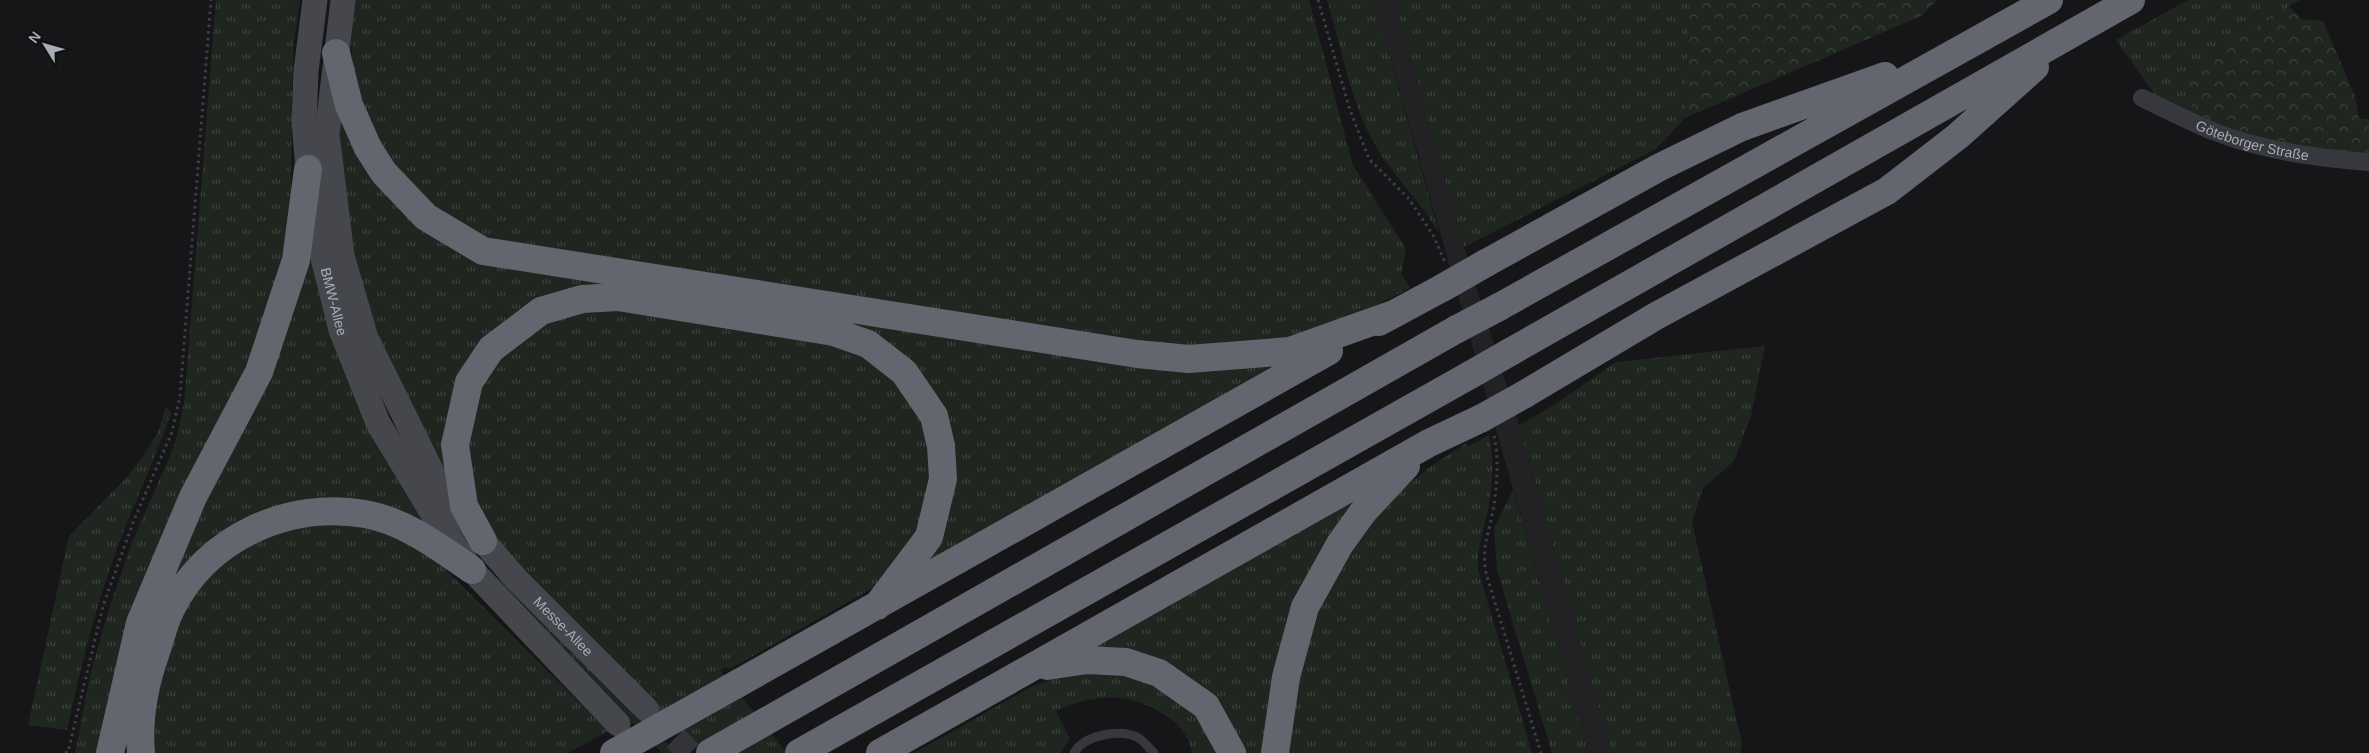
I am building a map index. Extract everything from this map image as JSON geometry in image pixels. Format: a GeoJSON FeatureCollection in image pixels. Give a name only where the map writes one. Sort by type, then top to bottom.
{"type":"FeatureCollection","features":[{"type":"Feature","properties":{"kind":"highway"},"geometry":{"type":"LineString","coordinates":[[710,753],[1457,329],[1952,52],[2049,0]]}},
{"type":"Feature","properties":{"kind":"highway"},"geometry":{"type":"LineString","coordinates":[[799,753],[2130,0]]}},
{"type":"Feature","properties":{"kind":"highway"},"geometry":{"type":"LineString","coordinates":[[880,753],[1429,444],[1525,394],[1656,316],[1887,191],[1958,136],[2075,31]]}},
{"type":"Feature","properties":{"kind":"highway"},"geometry":{"type":"LineString","coordinates":[[614,753],[1394,314],[1444,275],[1486,263],[1660,168],[1742,127],[1779,112],[1952,52]]}},
{"type":"Feature","properties":{"kind":"highway"},"geometry":{"type":"LineString","coordinates":[[336,53],[349,105],[368,148],[384,174],[426,217],[483,251],[1127,353],[1189,359],[1290,351],[1394,314]]}},
{"type":"Feature","properties":{"kind":"highway"},"geometry":{"type":"LineString","coordinates":[[110,753],[140,623],[192,496],[259,372],[296,260],[308,169]]}},
{"type":"Feature","properties":{"kind":"highway"},"geometry":{"type":"LineString","coordinates":[[483,541],[464,506],[455,445],[469,382],[491,349],[541,311],[582,299],[618,297],[824,330],[868,344],[904,372],[934,416],[941,446],[943,479],[929,536],[877,606]]}},
{"type":"Feature","properties":{"kind":"highway"},"geometry":{"type":"LineString","coordinates":[[1275,753],[1286,676],[1305,607],[1340,544],[1363,512],[1388,484],[1429,444]]}},
{"type":"Feature","properties":{"kind":"highway"},"geometry":{"type":"LineString","coordinates":[[141,753],[141,724],[145,695],[152,666],[171,609],[190,580],[214,554],[243,534],[268,521],[296,514],[331,511],[367,514],[400,525],[434,544],[472,570]]}},
{"type":"Feature","properties":{"kind":"highway"},"geometry":{"type":"LineString","coordinates":[[1020,674],[1055,664],[1087,660],[1126,662],[1159,673],[1206,706],[1232,753]]}},
{"type":"Feature","properties":{"kind":"main road","name":"BMW-Allee"},"geometry":{"type":"LineString","coordinates":[[315,0],[306,72],[304,122],[308,169],[320,246],[341,330],[375,415],[439,524],[472,570]]}},
{"type":"Feature","properties":{"kind":"main road","name":"BMW-Allee"},"geometry":{"type":"LineString","coordinates":[[343,0],[327,134],[342,256],[366,338],[437,482],[483,541]]}},
{"type":"Feature","properties":{"kind":"main road","name":"Messe-Allee"},"geometry":{"type":"LineString","coordinates":[[483,541],[517,580],[646,709]]}},
{"type":"Feature","properties":{"kind":"main road","name":"Messe-Allee"},"geometry":{"type":"LineString","coordinates":[[472,570],[618,724]]}},
{"type":"Feature","properties":{"kind":"street","name":"Göteborger Straße"},"geometry":{"type":"LineString","coordinates":[[2142,98],[2216,132],[2268,148],[2320,158],[2369,162]]}},
{"type":"Feature","properties":{"kind":"lane"},"geometry":{"type":"LineString","coordinates":[[1074,753],[1077,746],[1108,732],[1138,737],[1154,753]]}},
{"type":"Feature","properties":{"kind":"path"},"geometry":{"type":"LineString","coordinates":[[65,753],[68,752],[103,606],[134,520],[172,432],[180,396],[211,0]]}},
{"type":"Feature","properties":{"kind":"path"},"geometry":{"type":"LineString","coordinates":[[1318,0],[1350,110],[1369,159],[1409,199],[1433,235],[1444,275]]}},
{"type":"Feature","properties":{"kind":"path"},"geometry":{"type":"LineString","coordinates":[[1495,443],[1497,473],[1494,507],[1483,555],[1486,573],[1541,753]]}},
{"type":"Feature","properties":{"kind":"shaded area"},"geometry":{"type":"Polygon","coordinates":[[[1374,0],[1396,0],[1464,247],[1519,425],[1612,753],[1588,753],[1374,0]]]}},
{"type":"Feature","properties":{"kind":"green space"},"geometry":{"type":"Polygon","coordinates":[[[216,0],[300,0],[294,42],[291,198],[280,290],[103,753],[75,753],[90,676],[108,612],[132,542],[175,444],[184,404],[216,0]]]}},
{"type":"Feature","properties":{"kind":"green space"},"geometry":{"type":"Polygon","coordinates":[[[354,0],[1309,0],[1353,165],[1406,249],[1401,274],[1410,288],[1359,314],[1296,337],[1185,350],[511,251],[462,233],[394,175],[352,80],[351,21],[354,0]]]}},
{"type":"Feature","properties":{"kind":"green space"},"geometry":{"type":"Polygon","coordinates":[[[1327,0],[1374,0],[1439,233],[1423,209],[1388,165],[1365,125],[1352,90],[1327,0]]]}},
{"type":"Feature","properties":{"kind":"green space"},"geometry":{"type":"Polygon","coordinates":[[[1395,0],[1690,0],[1685,118],[1656,149],[1464,247],[1395,0]]]}},
{"type":"Feature","properties":{"kind":"green space"},"geometry":{"type":"Polygon","coordinates":[[[1690,0],[1937,0],[1921,16],[1685,118],[1690,0]]]}},
{"type":"Feature","properties":{"kind":"green space"},"geometry":{"type":"Polygon","coordinates":[[[2188,0],[2300,0],[2289,6],[2193,115],[2155,95],[2116,40],[2188,0]]]}},
{"type":"Feature","properties":{"kind":"green space"},"geometry":{"type":"Polygon","coordinates":[[[2289,6],[2301,19],[2323,21],[2355,96],[2359,119],[2369,119],[2369,156],[2280,145],[2193,115],[2187,74],[2289,6]]]}},
{"type":"Feature","properties":{"kind":"green space"},"geometry":{"type":"Polygon","coordinates":[[[339,99],[450,244],[1079,354],[1293,355],[914,573],[949,505],[908,366],[620,289],[496,333],[449,479],[372,324],[355,266],[341,165],[339,99]]]}},
{"type":"Feature","properties":{"kind":"green space"},"geometry":{"type":"Polygon","coordinates":[[[311,243],[317,288],[360,411],[405,493],[427,524],[316,502],[167,594],[311,243]]]}},
{"type":"Feature","properties":{"kind":"green space"},"geometry":{"type":"Polygon","coordinates":[[[584,305],[849,344],[908,389],[934,449],[923,529],[878,585],[730,669],[726,667],[720,670],[787,753],[704,753],[515,564],[480,518],[463,453],[476,388],[514,338],[584,305]]]}},
{"type":"Feature","properties":{"kind":"green space"},"geometry":{"type":"Polygon","coordinates":[[[1765,346],[1751,416],[1734,461],[1703,488],[1692,522],[1742,744],[1740,753],[1612,753],[1519,425],[1554,405],[1616,362],[1765,346]]]}},
{"type":"Feature","properties":{"kind":"green space"},"geometry":{"type":"Polygon","coordinates":[[[166,406],[171,413],[110,568],[97,608],[67,730],[28,725],[69,536],[128,476],[158,432],[166,406]]]}},
{"type":"Feature","properties":{"kind":"green space"},"geometry":{"type":"Polygon","coordinates":[[[1489,435],[1492,461],[1491,487],[1480,543],[1478,569],[1532,753],[1287,753],[1298,676],[1307,640],[1321,604],[1362,533],[1403,489],[1430,467],[1465,444],[1469,446],[1489,435]]]}},
{"type":"Feature","properties":{"kind":"green space"},"geometry":{"type":"Polygon","coordinates":[[[1371,487],[1342,529],[1268,753],[1241,753],[1211,703],[1085,653],[1371,487]]]}},
{"type":"Feature","properties":{"kind":"green space"},"geometry":{"type":"Polygon","coordinates":[[[1513,490],[1588,753],[1552,753],[1497,570],[1494,528],[1513,490]]]}},
{"type":"Feature","properties":{"kind":"green space"},"geometry":{"type":"Polygon","coordinates":[[[320,519],[396,534],[439,563],[608,731],[568,753],[151,753],[150,727],[163,661],[193,590],[235,548],[320,519]]]}},
{"type":"Feature","properties":{"kind":"green space"},"geometry":{"type":"Polygon","coordinates":[[[502,576],[564,642],[676,753],[662,753],[494,582],[502,576]]]}},
{"type":"Feature","properties":{"kind":"green space"},"geometry":{"type":"Polygon","coordinates":[[[1073,671],[1130,673],[1192,706],[1225,753],[1192,753],[1186,735],[1178,726],[1169,718],[1137,701],[1124,698],[1097,698],[1056,711],[1070,739],[1060,753],[914,753],[1031,687],[1073,671]]]}},
{"type":"Feature","properties":{"kind":"tunnel"},"geometry":{"type":"LineString","coordinates":[[649,712],[690,753]]}}]}
